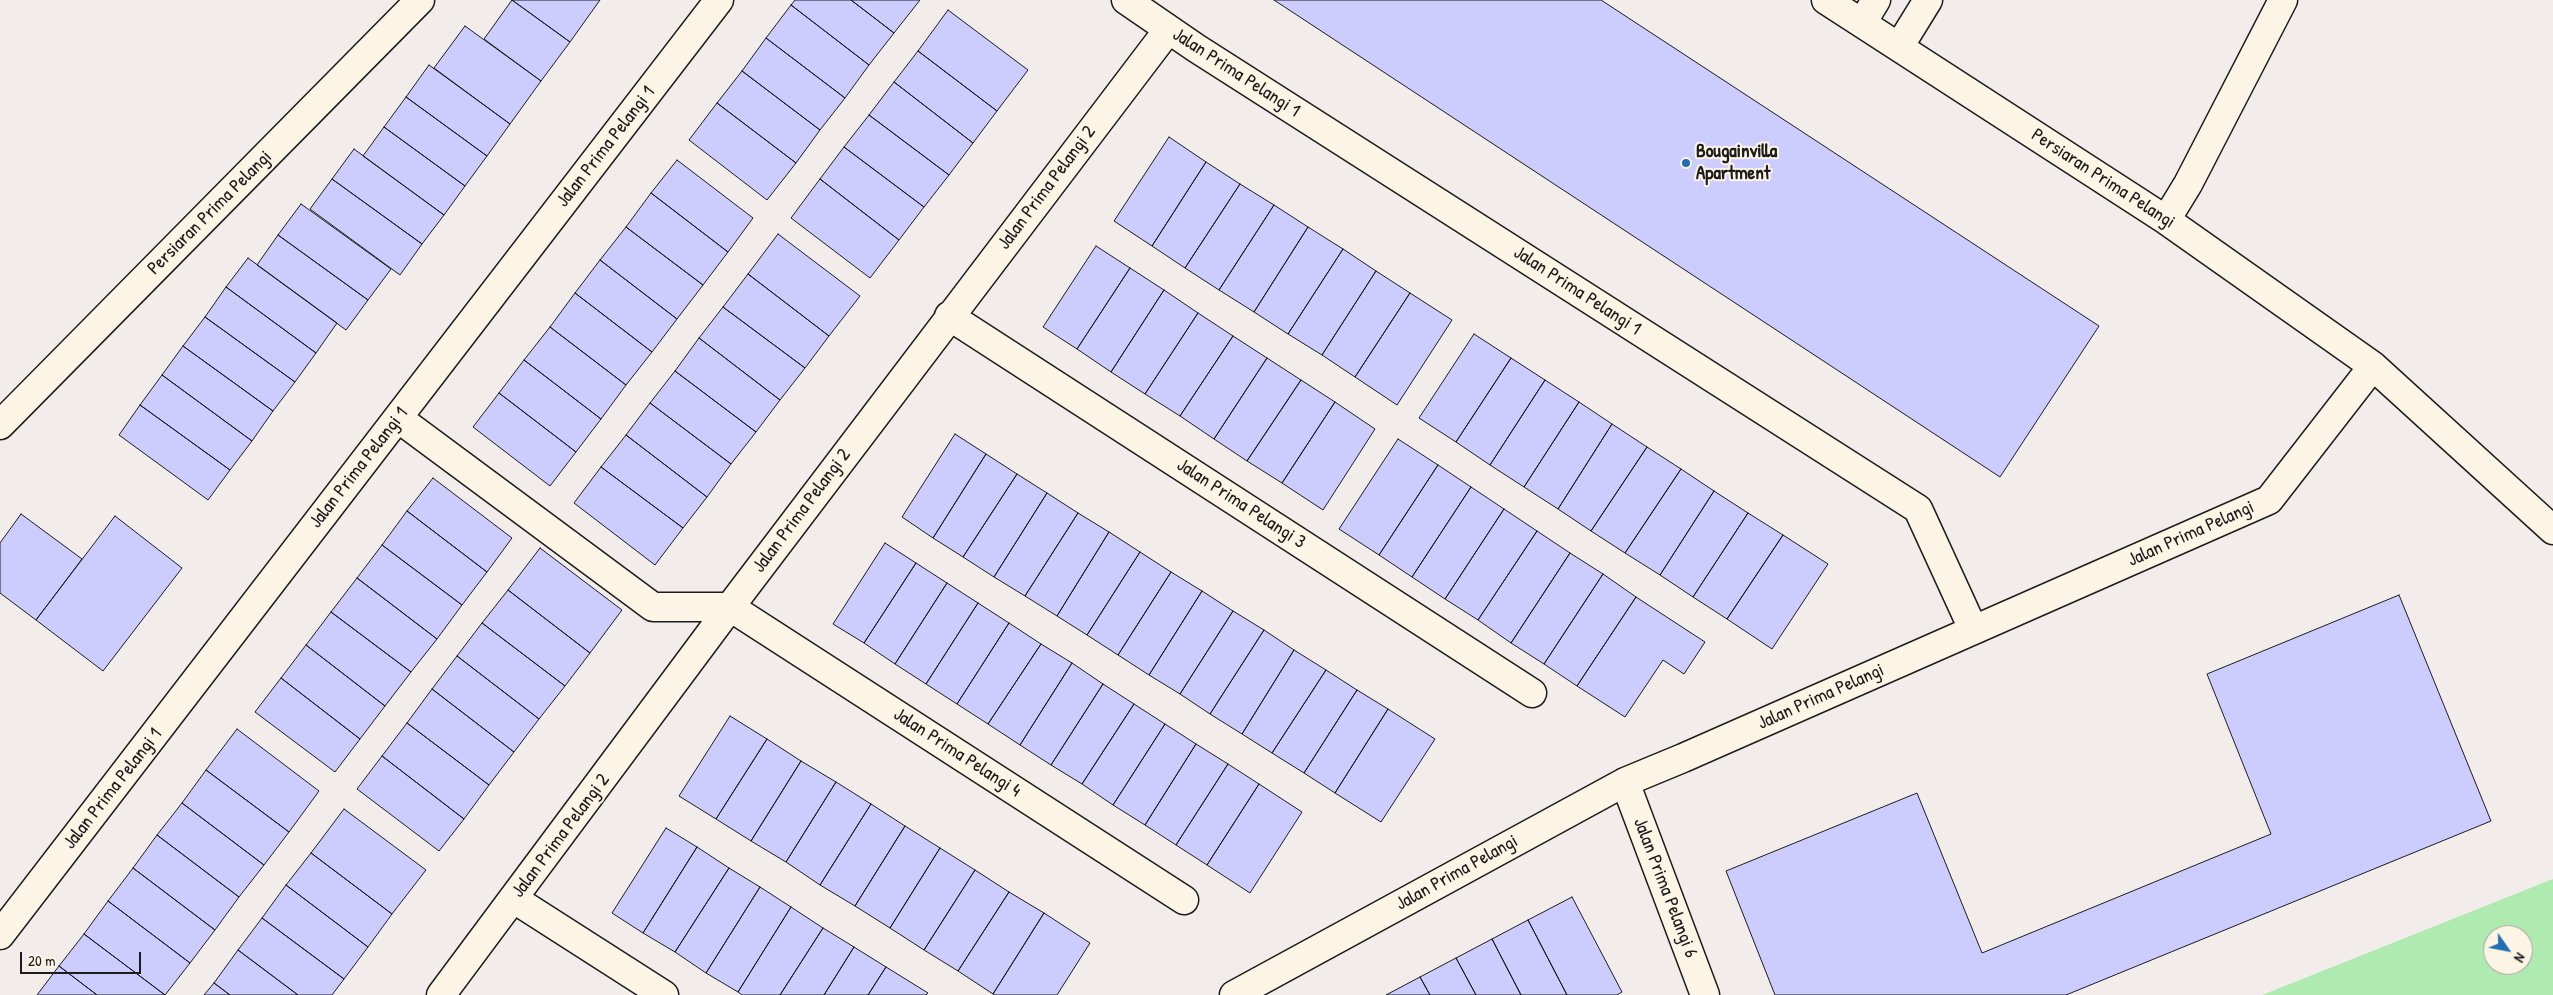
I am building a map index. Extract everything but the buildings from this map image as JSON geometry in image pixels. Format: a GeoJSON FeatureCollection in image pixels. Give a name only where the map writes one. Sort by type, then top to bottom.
{"type":"FeatureCollection","features":[{"type":"Feature","properties":{"kind":"street","name":"Persiaran Prima Pelangi"},"geometry":{"type":"LineString","coordinates":[[0,425],[420,0]]}},
{"type":"Feature","properties":{"kind":"street","name":"Jalan Prima Pelangi 1"},"geometry":{"type":"LineString","coordinates":[[0,935],[719,0]]}},
{"type":"Feature","properties":{"kind":"street","name":"Jalan Prima Pelangi 1"},"geometry":{"type":"LineString","coordinates":[[1126,0],[1168,30],[1918,509],[1973,629]]}},
{"type":"Feature","properties":{"kind":"street","name":"Persiaran Prima Pelangi"},"geometry":{"type":"LineString","coordinates":[[1826,0],[2166,220],[2373,366],[2553,530]]}},
{"type":"Feature","properties":{"kind":"street"},"geometry":{"type":"LineString","coordinates":[[1862,23],[1876,0]]}},
{"type":"Feature","properties":{"kind":"street"},"geometry":{"type":"LineString","coordinates":[[1898,47],[1928,0]]}},
{"type":"Feature","properties":{"kind":"street"},"geometry":{"type":"LineString","coordinates":[[2166,220],[2188,184],[2284,0]]}},
{"type":"Feature","properties":{"kind":"street","name":"Jalan Prima Pelangi 2"},"geometry":{"type":"LineString","coordinates":[[441,995],[730,606],[1168,30]]}},
{"type":"Feature","properties":{"kind":"street","name":"Jalan Prima Pelangi 3"},"geometry":{"type":"LineString","coordinates":[[949,316],[1532,692]]}},
{"type":"Feature","properties":{"kind":"street","name":"Jalan Prima Pelangi"},"geometry":{"type":"LineString","coordinates":[[1234,995],[1625,782],[2269,500],[2373,366]]}},
{"type":"Feature","properties":{"kind":"street"},"geometry":{"type":"LineString","coordinates":[[398,418],[653,608],[730,606]]}},
{"type":"Feature","properties":{"kind":"street","name":"Jalan Prima Pelangi 4"},"geometry":{"type":"LineString","coordinates":[[730,606],[1184,900]]}},
{"type":"Feature","properties":{"kind":"street","name":"Jalan Prima Pelangi 6"},"geometry":{"type":"LineString","coordinates":[[1625,782],[1704,995]]}},
{"type":"Feature","properties":{"kind":"street"},"geometry":{"type":"LineString","coordinates":[[514,899],[664,995]]}},
{"type":"Feature","properties":{"kind":"green space"},"geometry":{"type":"Polygon","coordinates":[[[2553,879],[2553,995],[2262,995],[2553,879]]]}},
{"type":"Feature","properties":{"kind":"place","name":"Bougainvilla Apartment"},"geometry":{"type":"Point","coordinates":[1686,163]}}]}
